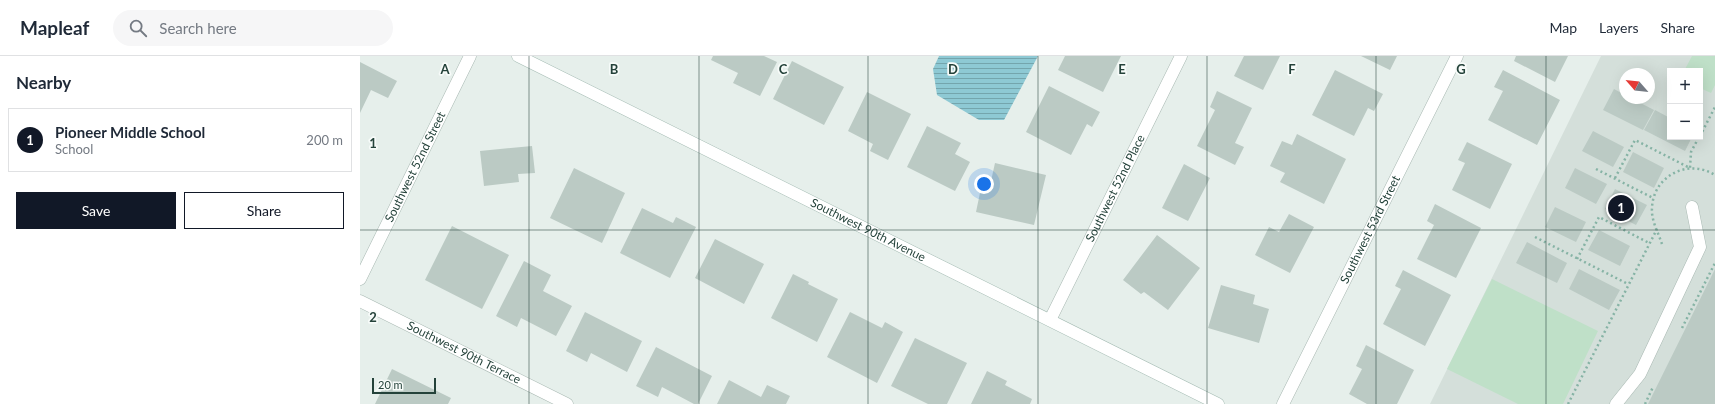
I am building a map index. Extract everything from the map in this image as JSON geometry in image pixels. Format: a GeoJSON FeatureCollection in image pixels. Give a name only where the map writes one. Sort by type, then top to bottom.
{"type":"FeatureCollection","features":[{"type":"Feature","properties":{"kind":"street","name":"Southwest 52nd Street"},"geometry":{"type":"LineString","coordinates":[[360,279],[470,56]]}},
{"type":"Feature","properties":{"kind":"street","name":"Southwest 90th Avenue"},"geometry":{"type":"LineString","coordinates":[[518,56],[1218,404]]}},
{"type":"Feature","properties":{"kind":"street","name":"Southwest 52nd Place"},"geometry":{"type":"LineString","coordinates":[[1050,320],[1181,56]]}},
{"type":"Feature","properties":{"kind":"street","name":"Southwest 53rd Street"},"geometry":{"type":"LineString","coordinates":[[1283,404],[1457,56]]}},
{"type":"Feature","properties":{"kind":"street"},"geometry":{"type":"LineString","coordinates":[[1616,404],[1640,374],[1700,247],[1692,206]]}},
{"type":"Feature","properties":{"kind":"street","name":"Southwest 90th Terrace"},"geometry":{"type":"LineString","coordinates":[[360,301],[567,404]]}},
{"type":"Feature","properties":{"kind":"path"},"geometry":{"type":"LineString","coordinates":[[1703,130],[1715,107]]}},
{"type":"Feature","properties":{"kind":"path"},"geometry":{"type":"LineString","coordinates":[[1615,178],[1635,140],[1690,168]]}},
{"type":"Feature","properties":{"kind":"path"},"geometry":{"type":"LineString","coordinates":[[1690,168],[1692,152],[1698,140]]}},
{"type":"Feature","properties":{"kind":"path"},"geometry":{"type":"LineString","coordinates":[[1662,244],[1652,216],[1653,198],[1658,187],[1665,178],[1674,172],[1690,168],[1704,169],[1715,175]]}},
{"type":"Feature","properties":{"kind":"path"},"geometry":{"type":"LineString","coordinates":[[1596,169],[1653,198]]}},
{"type":"Feature","properties":{"kind":"path"},"geometry":{"type":"LineString","coordinates":[[1577,259],[1599,217],[1649,243]]}},
{"type":"Feature","properties":{"kind":"path"},"geometry":{"type":"LineString","coordinates":[[1568,404],[1656,229]]}},
{"type":"Feature","properties":{"kind":"path"},"geometry":{"type":"LineString","coordinates":[[1534,237],[1628,284]]}},
{"type":"Feature","properties":{"kind":"shaded area"},"geometry":{"type":"Polygon","coordinates":[[[1601,56],[1715,56],[1715,404],[1430,404],[1601,56]]]}},
{"type":"Feature","properties":{"kind":"green space"},"geometry":{"type":"Polygon","coordinates":[[[1692,56],[1715,56],[1715,85],[1711,93],[1703,89],[1703,68],[1686,68],[1692,56]]]}},
{"type":"Feature","properties":{"kind":"green space"},"geometry":{"type":"Polygon","coordinates":[[[1492,279],[1598,331],[1563,404],[1518,404],[1447,369],[1492,279]]]}},
{"type":"Feature","properties":{"kind":"water"},"geometry":{"type":"Polygon","coordinates":[[[939,56],[1038,56],[1004,120],[979,120],[937,95],[933,69],[939,56]]]}},
{"type":"Feature","properties":{"kind":"building"},"geometry":{"type":"Polygon","coordinates":[[[713,56],[764,56],[777,62],[760,96],[733,83],[738,73],[711,60],[713,56]]]}},
{"type":"Feature","properties":{"kind":"building"},"geometry":{"type":"Polygon","coordinates":[[[1065,56],[1121,56],[1103,92],[1058,70],[1065,56]]]}},
{"type":"Feature","properties":{"kind":"building"},"geometry":{"type":"Polygon","coordinates":[[[1244,56],[1280,56],[1263,90],[1234,76],[1244,56]]]}},
{"type":"Feature","properties":{"kind":"building"},"geometry":{"type":"Polygon","coordinates":[[[1361,56],[1397,56],[1390,70],[1361,56]]]}},
{"type":"Feature","properties":{"kind":"building"},"geometry":{"type":"Polygon","coordinates":[[[1516,56],[1568,56],[1555,82],[1514,61],[1516,56]]]}},
{"type":"Feature","properties":{"kind":"building"},"geometry":{"type":"Polygon","coordinates":[[[792,61],[844,87],[824,125],[773,99],[792,61]]]}},
{"type":"Feature","properties":{"kind":"building"},"geometry":{"type":"Polygon","coordinates":[[[360,62],[397,81],[388,98],[371,90],[360,113],[360,62]]]}},
{"type":"Feature","properties":{"kind":"building"},"geometry":{"type":"Polygon","coordinates":[[[1335,70],[1383,94],[1374,111],[1368,108],[1354,136],[1312,115],[1335,70]]]}},
{"type":"Feature","properties":{"kind":"building"},"geometry":{"type":"Polygon","coordinates":[[[1503,70],[1560,100],[1537,145],[1488,120],[1503,91],[1494,87],[1503,70]]]}},
{"type":"Feature","properties":{"kind":"building"},"geometry":{"type":"Polygon","coordinates":[[[1049,86],[1100,112],[1092,127],[1087,124],[1071,155],[1026,132],[1049,86]]]}},
{"type":"Feature","properties":{"kind":"building"},"geometry":{"type":"Polygon","coordinates":[[[1614,89],[1619,92],[1619,104],[1642,104],[1654,110],[1643,130],[1603,110],[1614,89]]]}},
{"type":"Feature","properties":{"kind":"building"},"geometry":{"type":"Polygon","coordinates":[[[1217,91],[1252,108],[1235,143],[1244,147],[1235,165],[1197,146],[1215,110],[1210,107],[1217,91]]]}},
{"type":"Feature","properties":{"kind":"building"},"geometry":{"type":"Polygon","coordinates":[[[867,92],[911,114],[888,160],[870,151],[873,144],[848,131],[867,92]]]}},
{"type":"Feature","properties":{"kind":"building"},"geometry":{"type":"Polygon","coordinates":[[[1655,110],[1667,116],[1667,140],[1690,140],[1685,151],[1644,130],[1655,110]]]}},
{"type":"Feature","properties":{"kind":"building"},"geometry":{"type":"Polygon","coordinates":[[[927,126],[961,143],[955,154],[970,162],[955,191],[907,167],[927,126]]]}},
{"type":"Feature","properties":{"kind":"building"},"geometry":{"type":"Polygon","coordinates":[[[1593,131],[1624,147],[1613,167],[1582,151],[1593,131]]]}},
{"type":"Feature","properties":{"kind":"building"},"geometry":{"type":"Polygon","coordinates":[[[1297,134],[1346,159],[1324,204],[1280,182],[1285,173],[1270,166],[1282,141],[1292,145],[1297,134]]]}},
{"type":"Feature","properties":{"kind":"building"},"geometry":{"type":"Polygon","coordinates":[[[1467,142],[1512,164],[1490,209],[1452,190],[1465,163],[1458,160],[1467,142]]]}},
{"type":"Feature","properties":{"kind":"building"},"geometry":{"type":"Polygon","coordinates":[[[532,146],[535,173],[518,174],[519,182],[484,186],[480,151],[532,146]]]}},
{"type":"Feature","properties":{"kind":"building"},"geometry":{"type":"Polygon","coordinates":[[[1633,152],[1664,168],[1654,188],[1623,172],[1633,152]]]}},
{"type":"Feature","properties":{"kind":"building"},"geometry":{"type":"Polygon","coordinates":[[[995,163],[1046,175],[1034,225],[976,212],[981,188],[989,190],[995,163]]]}},
{"type":"Feature","properties":{"kind":"building"},"geometry":{"type":"Polygon","coordinates":[[[1184,164],[1210,178],[1188,221],[1162,208],[1184,164]]]}},
{"type":"Feature","properties":{"kind":"building"},"geometry":{"type":"Polygon","coordinates":[[[574,168],[625,193],[602,243],[550,218],[574,168]]]}},
{"type":"Feature","properties":{"kind":"building"},"geometry":{"type":"Polygon","coordinates":[[[1575,168],[1607,184],[1596,204],[1565,188],[1575,168]]]}},
{"type":"Feature","properties":{"kind":"building"},"geometry":{"type":"Polygon","coordinates":[[[1615,189],[1647,205],[1636,225],[1605,209],[1615,189]]]}},
{"type":"Feature","properties":{"kind":"building"},"geometry":{"type":"Polygon","coordinates":[[[1435,204],[1481,228],[1456,278],[1417,259],[1434,225],[1427,221],[1435,204]]]}},
{"type":"Feature","properties":{"kind":"building"},"geometry":{"type":"Polygon","coordinates":[[[1555,207],[1586,222],[1576,242],[1545,227],[1555,207]]]}},
{"type":"Feature","properties":{"kind":"building"},"geometry":{"type":"Polygon","coordinates":[[[642,208],[673,223],[676,217],[696,227],[670,278],[620,253],[642,208]]]}},
{"type":"Feature","properties":{"kind":"building"},"geometry":{"type":"Polygon","coordinates":[[[1289,214],[1314,227],[1290,273],[1255,255],[1269,227],[1279,232],[1289,214]]]}},
{"type":"Feature","properties":{"kind":"building"},"geometry":{"type":"Polygon","coordinates":[[[452,226],[509,255],[482,309],[425,280],[452,226]]]}},
{"type":"Feature","properties":{"kind":"building"},"geometry":{"type":"Polygon","coordinates":[[[1599,230],[1630,246],[1620,266],[1588,250],[1599,230]]]}},
{"type":"Feature","properties":{"kind":"building"},"geometry":{"type":"Polygon","coordinates":[[[1157,235],[1200,268],[1168,310],[1144,292],[1141,294],[1123,280],[1157,235]]]}},
{"type":"Feature","properties":{"kind":"building"},"geometry":{"type":"Polygon","coordinates":[[[715,239],[764,264],[744,304],[695,278],[715,239]]]}},
{"type":"Feature","properties":{"kind":"building"},"geometry":{"type":"Polygon","coordinates":[[[1527,242],[1567,263],[1557,283],[1516,263],[1527,242]]]}},
{"type":"Feature","properties":{"kind":"building"},"geometry":{"type":"Polygon","coordinates":[[[524,261],[551,275],[543,291],[572,306],[556,336],[521,318],[517,327],[496,316],[524,261]]]}},
{"type":"Feature","properties":{"kind":"building"},"geometry":{"type":"Polygon","coordinates":[[[1579,269],[1620,290],[1609,310],[1569,289],[1579,269]]]}},
{"type":"Feature","properties":{"kind":"building"},"geometry":{"type":"Polygon","coordinates":[[[1715,269],[1715,404],[1648,404],[1715,269]]]}},
{"type":"Feature","properties":{"kind":"building"},"geometry":{"type":"Polygon","coordinates":[[[1403,270],[1451,295],[1425,346],[1383,324],[1401,289],[1395,286],[1403,270]]]}},
{"type":"Feature","properties":{"kind":"building"},"geometry":{"type":"Polygon","coordinates":[[[793,274],[809,282],[808,284],[838,299],[817,342],[771,318],[793,274]]]}},
{"type":"Feature","properties":{"kind":"building"},"geometry":{"type":"Polygon","coordinates":[[[1221,285],[1255,295],[1253,304],[1269,309],[1259,343],[1208,328],[1221,285]]]}},
{"type":"Feature","properties":{"kind":"building"},"geometry":{"type":"Polygon","coordinates":[[[585,312],[642,341],[627,372],[591,353],[587,362],[566,351],[585,312]]]}},
{"type":"Feature","properties":{"kind":"building"},"geometry":{"type":"Polygon","coordinates":[[[850,312],[882,328],[885,322],[903,332],[877,383],[827,357],[850,312]]]}},
{"type":"Feature","properties":{"kind":"building"},"geometry":{"type":"Polygon","coordinates":[[[915,338],[967,363],[947,404],[928,404],[891,386],[915,338]]]}},
{"type":"Feature","properties":{"kind":"building"},"geometry":{"type":"Polygon","coordinates":[[[1366,345],[1414,370],[1397,404],[1367,404],[1349,394],[1362,369],[1356,366],[1366,345]]]}},
{"type":"Feature","properties":{"kind":"building"},"geometry":{"type":"Polygon","coordinates":[[[656,347],[712,376],[698,404],[694,404],[662,387],[658,397],[636,386],[656,347]]]}},
{"type":"Feature","properties":{"kind":"building"},"geometry":{"type":"Polygon","coordinates":[[[392,369],[451,398],[448,404],[375,404],[392,369]]]}},
{"type":"Feature","properties":{"kind":"building"},"geometry":{"type":"Polygon","coordinates":[[[987,371],[1007,381],[1005,385],[1032,399],[1030,404],[971,404],[987,371]]]}},
{"type":"Feature","properties":{"kind":"building"},"geometry":{"type":"Polygon","coordinates":[[[729,380],[761,397],[767,385],[790,396],[786,404],[717,404],[729,380]]]}},
{"type":"Feature","properties":{"kind":"place","name":"Pioneer Middle School"},"geometry":{"type":"Point","coordinates":[1621,208]}}]}
